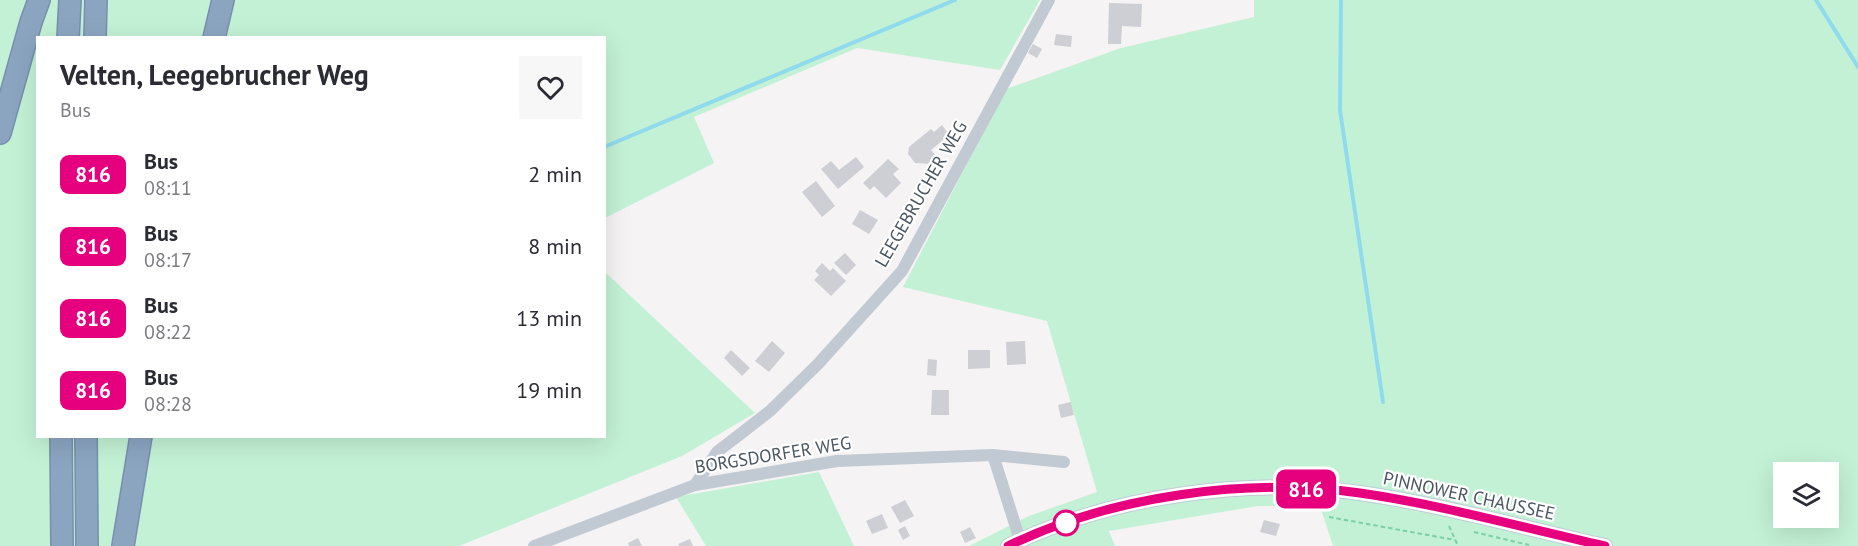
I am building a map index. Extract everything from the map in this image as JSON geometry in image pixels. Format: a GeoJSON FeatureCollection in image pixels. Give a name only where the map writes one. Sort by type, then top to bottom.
{"type":"FeatureCollection","features":[{"type":"Feature","properties":{"kind":"highway"},"geometry":{"type":"LineString","coordinates":[[0,133],[39,0]]}},
{"type":"Feature","properties":{"kind":"highway"},"geometry":{"type":"LineString","coordinates":[[68,36],[70,0]]}},
{"type":"Feature","properties":{"kind":"highway"},"geometry":{"type":"LineString","coordinates":[[95,36],[96,0]]}},
{"type":"Feature","properties":{"kind":"highway"},"geometry":{"type":"LineString","coordinates":[[214,36],[223,0]]}},
{"type":"Feature","properties":{"kind":"highway"},"geometry":{"type":"LineString","coordinates":[[61,438],[62,546]]}},
{"type":"Feature","properties":{"kind":"highway"},"geometry":{"type":"LineString","coordinates":[[86,438],[87,546]]}},
{"type":"Feature","properties":{"kind":"highway"},"geometry":{"type":"LineString","coordinates":[[123,546],[141,438]]}},
{"type":"Feature","properties":{"kind":"main road","name":"PINNOWER CHAUSSEE"},"geometry":{"type":"LineString","coordinates":[[1014,543],[1083,517],[1136,504],[1202,492],[1286,488],[1333,490],[1393,498],[1605,546]]}},
{"type":"Feature","properties":{"kind":"street","name":"LEEGEBRUCHER WEG"},"geometry":{"type":"LineString","coordinates":[[695,484],[717,452],[770,411],[818,364],[902,271],[1048,0]]}},
{"type":"Feature","properties":{"kind":"street","name":"BORGSDORFER WEG"},"geometry":{"type":"LineString","coordinates":[[534,546],[695,484],[837,461],[993,455],[1064,462]]}},
{"type":"Feature","properties":{"kind":"street"},"geometry":{"type":"LineString","coordinates":[[993,455],[1014,543]]}},
{"type":"Feature","properties":{"kind":"path"},"geometry":{"type":"LineString","coordinates":[[1329,517],[1455,540]]}},
{"type":"Feature","properties":{"kind":"path"},"geometry":{"type":"LineString","coordinates":[[1454,523],[1447,521],[1458,546]]}},
{"type":"Feature","properties":{"kind":"path"},"geometry":{"type":"LineString","coordinates":[[1471,530],[1485,536],[1534,546]]}},
{"type":"Feature","properties":{"kind":"green space"},"geometry":{"type":"Polygon","coordinates":[[[0,0],[1040,0],[1000,70],[857,48],[694,117],[714,163],[606,217],[606,36],[36,36],[36,438],[606,438],[606,273],[755,413],[682,456],[459,546],[0,546],[0,0]]]}},
{"type":"Feature","properties":{"kind":"green space"},"geometry":{"type":"Polygon","coordinates":[[[1254,0],[1858,0],[1858,546],[1333,546],[1320,506],[1258,506],[1109,531],[1115,546],[969,546],[1029,516],[1097,492],[1047,321],[903,287],[1006,89],[1121,48],[1254,17],[1254,0]]]}},
{"type":"Feature","properties":{"kind":"green space"},"geometry":{"type":"Polygon","coordinates":[[[819,472],[854,546],[706,546],[676,497],[819,472]]]}},
{"type":"Feature","properties":{"kind":"building"},"geometry":{"type":"Polygon","coordinates":[[[1109,3],[1142,4],[1141,27],[1122,26],[1121,44],[1108,44],[1109,3]]]}},
{"type":"Feature","properties":{"kind":"building"},"geometry":{"type":"Polygon","coordinates":[[[1056,34],[1072,36],[1071,47],[1054,45],[1056,34]]]}},
{"type":"Feature","properties":{"kind":"building"},"geometry":{"type":"Polygon","coordinates":[[[1033,44],[1042,49],[1037,58],[1028,53],[1033,44]]]}},
{"type":"Feature","properties":{"kind":"building"},"geometry":{"type":"Polygon","coordinates":[[[942,125],[949,135],[931,150],[938,158],[932,164],[915,163],[908,154],[909,147],[931,129],[934,132],[942,125]]]}},
{"type":"Feature","properties":{"kind":"building"},"geometry":{"type":"Polygon","coordinates":[[[856,157],[864,167],[838,189],[821,169],[831,161],[839,170],[856,157]]]}},
{"type":"Feature","properties":{"kind":"building"},"geometry":{"type":"Polygon","coordinates":[[[888,159],[899,169],[893,174],[901,183],[886,198],[874,186],[870,190],[863,183],[888,159]]]}},
{"type":"Feature","properties":{"kind":"building"},"geometry":{"type":"Polygon","coordinates":[[[816,181],[835,206],[822,217],[802,192],[816,181]]]}},
{"type":"Feature","properties":{"kind":"building"},"geometry":{"type":"Polygon","coordinates":[[[860,210],[878,220],[869,234],[852,224],[860,210]]]}},
{"type":"Feature","properties":{"kind":"building"},"geometry":{"type":"Polygon","coordinates":[[[845,253],[856,265],[846,275],[834,263],[845,253]]]}},
{"type":"Feature","properties":{"kind":"building"},"geometry":{"type":"Polygon","coordinates":[[[822,263],[830,271],[833,268],[846,281],[831,296],[814,280],[819,275],[815,271],[822,263]]]}},
{"type":"Feature","properties":{"kind":"building"},"geometry":{"type":"Polygon","coordinates":[[[772,341],[785,353],[769,372],[755,361],[772,341]]]}},
{"type":"Feature","properties":{"kind":"building"},"geometry":{"type":"Polygon","coordinates":[[[1025,341],[1026,364],[1007,365],[1006,342],[1025,341]]]}},
{"type":"Feature","properties":{"kind":"building"},"geometry":{"type":"Polygon","coordinates":[[[731,350],[750,368],[742,376],[724,358],[731,350]]]}},
{"type":"Feature","properties":{"kind":"building"},"geometry":{"type":"Polygon","coordinates":[[[968,350],[990,350],[990,368],[968,369],[968,350]]]}},
{"type":"Feature","properties":{"kind":"building"},"geometry":{"type":"Polygon","coordinates":[[[928,359],[937,360],[936,376],[927,375],[928,359]]]}},
{"type":"Feature","properties":{"kind":"building"},"geometry":{"type":"Polygon","coordinates":[[[932,390],[949,390],[949,415],[931,415],[932,390]]]}},
{"type":"Feature","properties":{"kind":"building"},"geometry":{"type":"Polygon","coordinates":[[[1071,402],[1074,415],[1061,418],[1058,405],[1071,402]]]}},
{"type":"Feature","properties":{"kind":"building"},"geometry":{"type":"Polygon","coordinates":[[[905,500],[914,516],[900,523],[891,507],[905,500]]]}},
{"type":"Feature","properties":{"kind":"building"},"geometry":{"type":"Polygon","coordinates":[[[882,514],[888,528],[872,534],[866,521],[882,514]]]}},
{"type":"Feature","properties":{"kind":"building"},"geometry":{"type":"Polygon","coordinates":[[[1264,520],[1280,524],[1276,536],[1260,532],[1264,520]]]}},
{"type":"Feature","properties":{"kind":"building"},"geometry":{"type":"Polygon","coordinates":[[[905,526],[910,536],[903,540],[898,530],[905,526]]]}},
{"type":"Feature","properties":{"kind":"building"},"geometry":{"type":"Polygon","coordinates":[[[970,527],[976,538],[965,543],[960,532],[970,527]]]}},
{"type":"Feature","properties":{"kind":"building"},"geometry":{"type":"Polygon","coordinates":[[[638,538],[642,546],[629,546],[628,543],[638,538]]]}},
{"type":"Feature","properties":{"kind":"building"},"geometry":{"type":"Polygon","coordinates":[[[690,539],[693,546],[679,546],[678,544],[690,539]]]}},
{"type":"Feature","properties":{"kind":"waterway"},"geometry":{"type":"LineString","coordinates":[[606,146],[955,0]]}},
{"type":"Feature","properties":{"kind":"waterway"},"geometry":{"type":"LineString","coordinates":[[1341,0],[1340,110],[1383,402]]}},
{"type":"Feature","properties":{"kind":"waterway"},"geometry":{"type":"LineString","coordinates":[[1816,0],[1858,67]]}},
{"type":"Feature","properties":{"kind":"bus line","name":"816"},"geometry":{"type":"LineString","coordinates":[[1008,546],[1083,517],[1136,504],[1202,492],[1303,488],[1393,498],[1605,546]]}}]}
